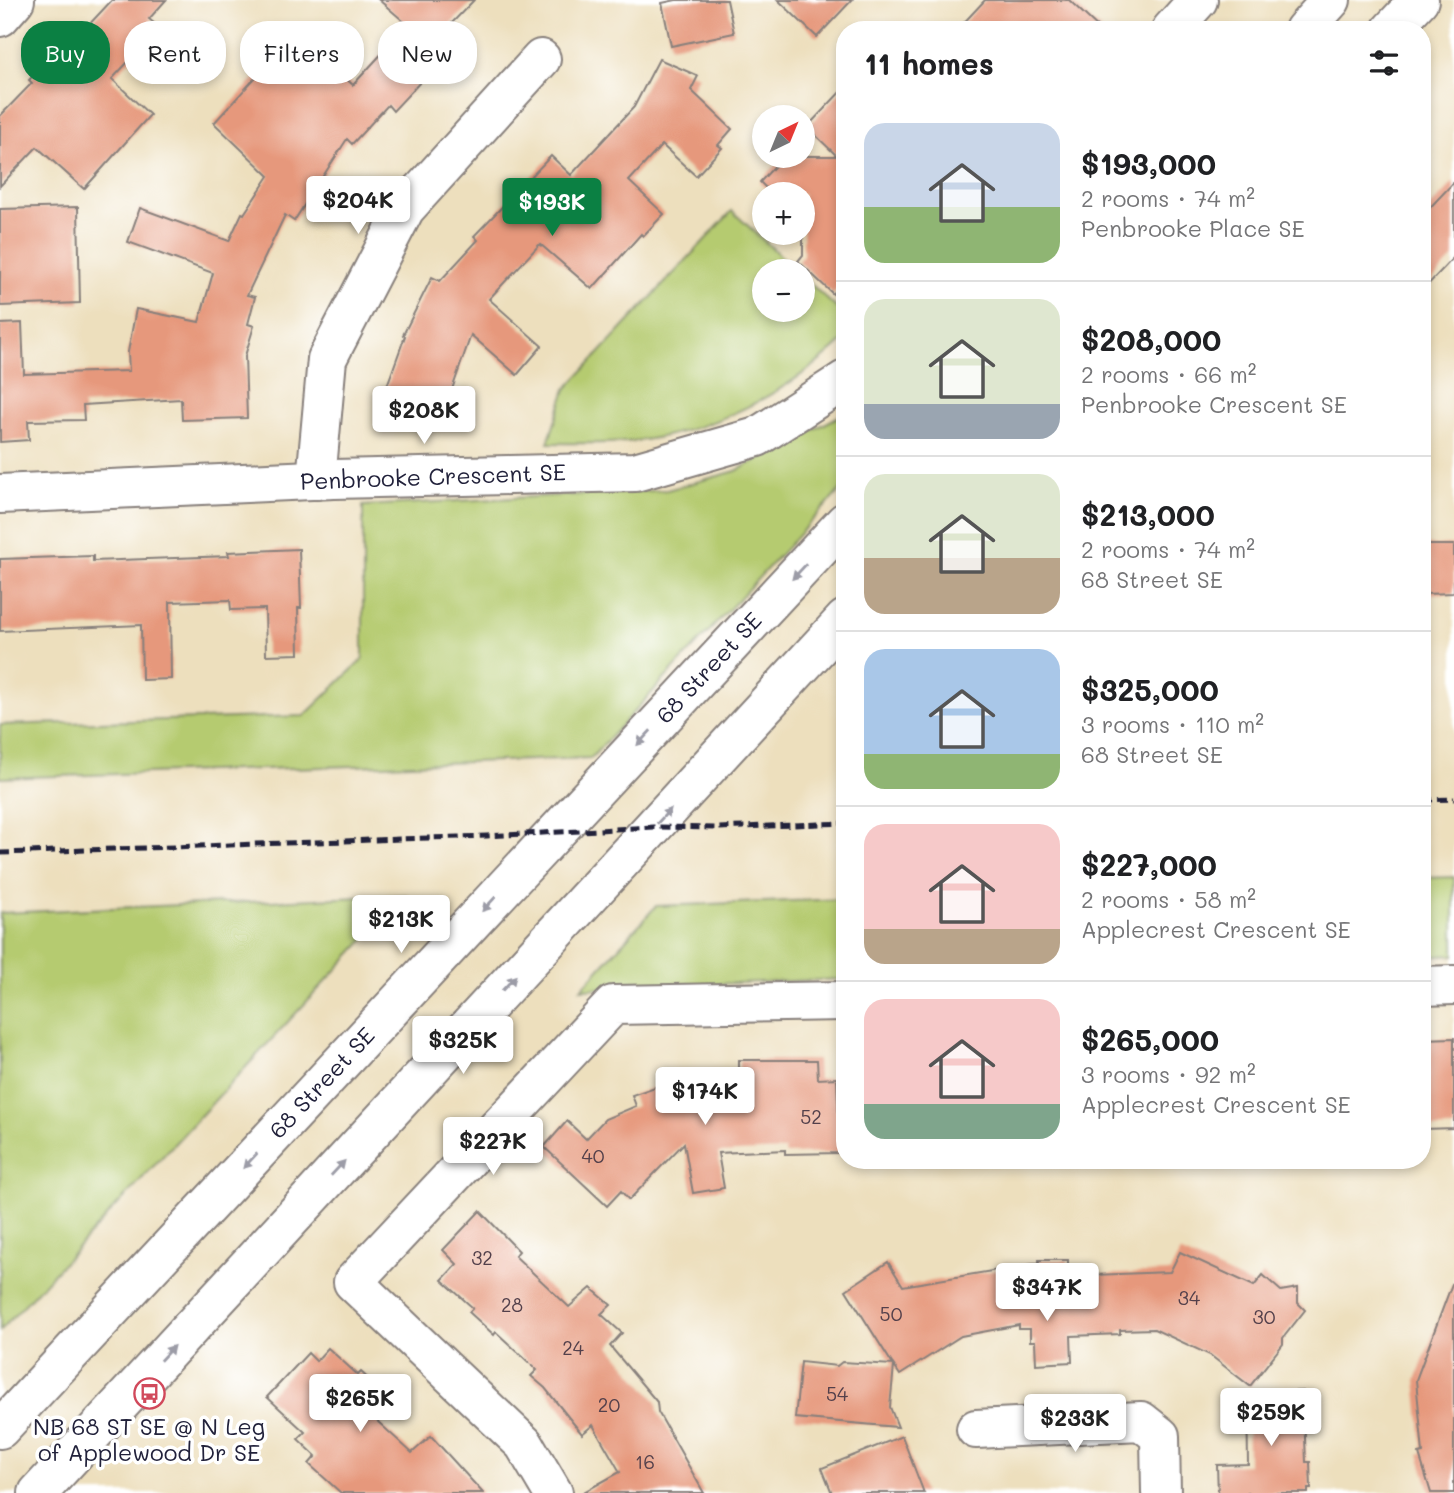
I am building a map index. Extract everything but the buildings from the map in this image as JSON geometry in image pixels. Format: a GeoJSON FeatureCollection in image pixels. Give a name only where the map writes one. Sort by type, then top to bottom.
{"type":"FeatureCollection","features":[{"type":"Feature","properties":{"kind":"street"},"geometry":{"type":"LineString","coordinates":[[0,17],[16,0]]}},
{"type":"Feature","properties":{"kind":"street"},"geometry":{"type":"LineString","coordinates":[[1312,21],[1331,0]]}},
{"type":"Feature","properties":{"kind":"street"},"geometry":{"type":"LineString","coordinates":[[1399,21],[1419,0]]}},
{"type":"Feature","properties":{"kind":"street"},"geometry":{"type":"LineString","coordinates":[[316,480],[327,359],[405,209],[541,59]]}},
{"type":"Feature","properties":{"kind":"street","name":"Penbrooke Crescent SE"},"geometry":{"type":"LineString","coordinates":[[0,494],[316,480],[635,472],[757,437],[836,386]]}},
{"type":"Feature","properties":{"kind":"street","name":"68 Street SE"},"geometry":{"type":"LineString","coordinates":[[0,1429],[836,532]]}},
{"type":"Feature","properties":{"kind":"street"},"geometry":{"type":"LineString","coordinates":[[37,1493],[836,630]]}},
{"type":"Feature","properties":{"kind":"street"},"geometry":{"type":"LineString","coordinates":[[1431,986],[1454,985]]}},
{"type":"Feature","properties":{"kind":"street"},"geometry":{"type":"LineString","coordinates":[[552,1493],[524,1444],[353,1282],[613,1005],[836,1001]]}},
{"type":"Feature","properties":{"kind":"street"},"geometry":{"type":"LineString","coordinates":[[976,1429],[1141,1421],[1160,1436],[1161,1493]]}},
{"type":"Feature","properties":{"kind":"green space"},"geometry":{"type":"Polygon","coordinates":[[[732,211],[752,229],[752,245],[769,245],[784,259],[752,259],[752,322],[815,322],[815,288],[836,308],[836,347],[804,373],[758,402],[708,424],[656,438],[629,442],[548,443],[566,389],[732,211]]]}},
{"type":"Feature","properties":{"kind":"green space"},"geometry":{"type":"Polygon","coordinates":[[[836,418],[836,495],[591,758],[0,778],[0,725],[304,716],[363,659],[363,506],[667,490],[736,471],[836,418]]]}},
{"type":"Feature","properties":{"kind":"green space"},"geometry":{"type":"Polygon","coordinates":[[[1454,877],[1454,955],[1431,956],[1431,878],[1454,877]]]}},
{"type":"Feature","properties":{"kind":"green space"},"geometry":{"type":"Polygon","coordinates":[[[406,895],[0,1331],[0,913],[406,895]]]}},
{"type":"Feature","properties":{"kind":"green space"},"geometry":{"type":"Polygon","coordinates":[[[836,899],[836,979],[581,989],[656,906],[836,899]]]}},
{"type":"Feature","properties":{"kind":"railway"},"geometry":{"type":"LineString","coordinates":[[1431,800],[1454,799]]}},
{"type":"Feature","properties":{"kind":"railway"},"geometry":{"type":"LineString","coordinates":[[0,853],[487,836],[653,827],[718,828],[836,823]]}},
{"type":"Feature","properties":{"kind":"place","name":"NB 68 ST SE @ N Leg of Applewood Dr SE"},"geometry":{"type":"Point","coordinates":[149,1393]}}]}
